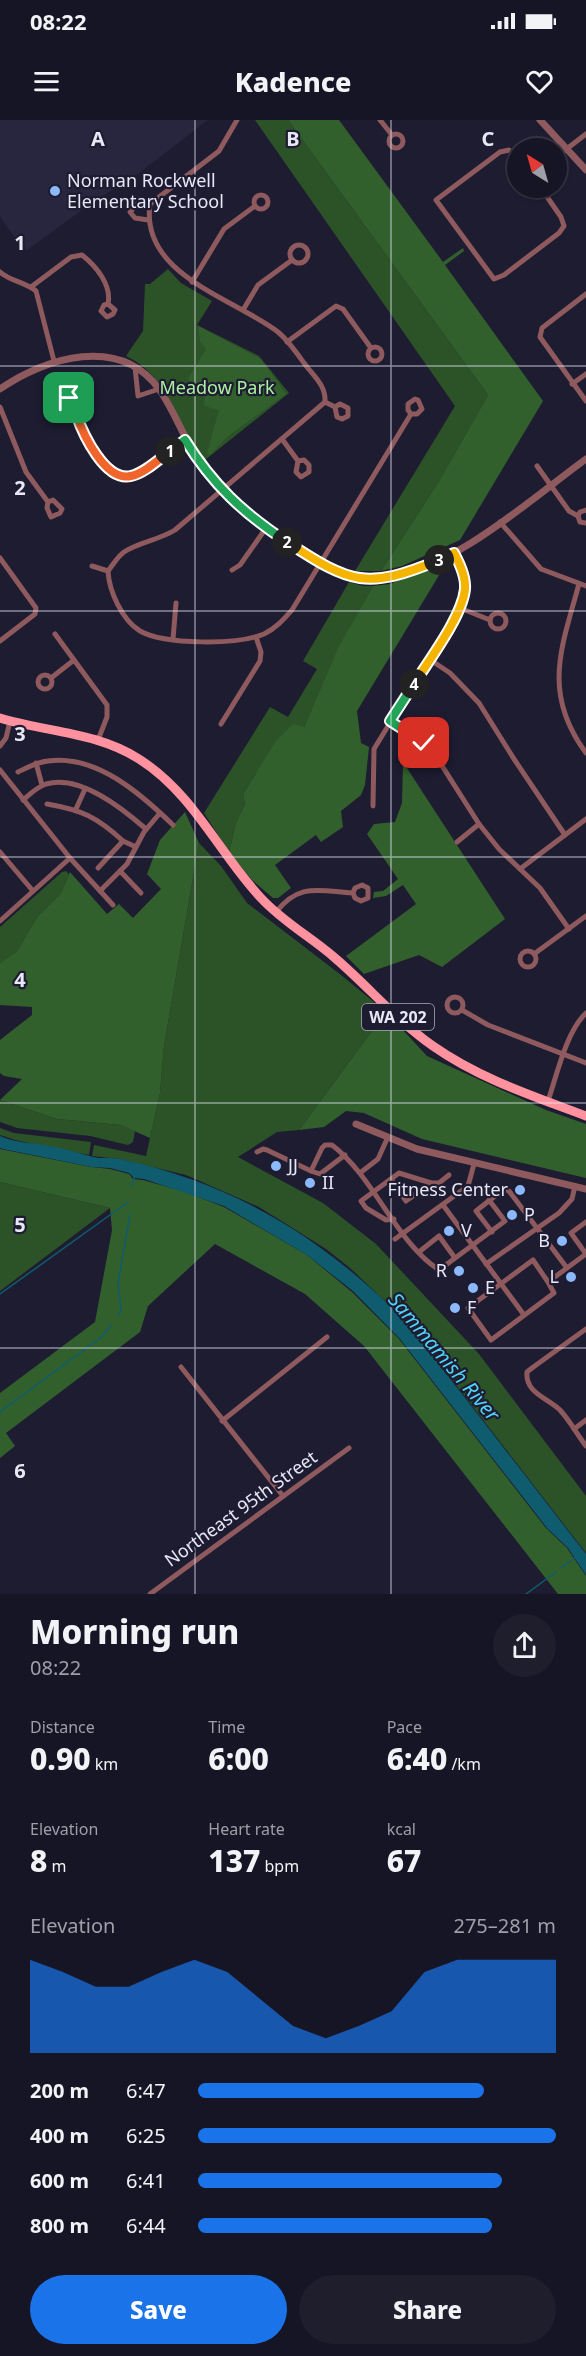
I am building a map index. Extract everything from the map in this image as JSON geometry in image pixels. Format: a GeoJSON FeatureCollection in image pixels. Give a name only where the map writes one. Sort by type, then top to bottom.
{"type":"FeatureCollection","features":[{"type":"Feature","properties":{"kind":"main road","name":"WA 202"},"geometry":{"type":"LineString","coordinates":[[5,719],[98,740],[138,758],[184,797],[240,874],[276,912],[335,958],[408,1027],[432,1046],[486,1078],[586,1116]]}},
{"type":"Feature","properties":{"kind":"street"},"geometry":{"type":"LineString","coordinates":[[148,220],[135,218],[130,212],[137,204],[150,204],[219,151],[237,120]]}},
{"type":"Feature","properties":{"kind":"street"},"geometry":{"type":"LineString","coordinates":[[380,120],[392,135]]}},
{"type":"Feature","properties":{"kind":"street"},"geometry":{"type":"LineString","coordinates":[[540,120],[557,138]]}},
{"type":"Feature","properties":{"kind":"street"},"geometry":{"type":"LineString","coordinates":[[586,134],[567,149],[586,170]]}},
{"type":"Feature","properties":{"kind":"street"},"geometry":{"type":"LineString","coordinates":[[507,150],[500,152],[436,200],[494,279],[504,275],[559,234],[564,226],[561,217],[548,198]]}},
{"type":"Feature","properties":{"kind":"street"},"geometry":{"type":"LineString","coordinates":[[150,204],[148,220],[151,233],[171,263],[192,282],[279,333],[319,381],[326,393],[326,402],[169,534],[126,551],[118,557],[108,571],[109,585],[113,597],[134,626],[152,635],[209,642],[256,637],[278,626],[292,610],[411,414]]}},
{"type":"Feature","properties":{"kind":"street"},"geometry":{"type":"LineString","coordinates":[[192,282],[224,229],[255,206]]}},
{"type":"Feature","properties":{"kind":"street"},"geometry":{"type":"LineString","coordinates":[[31,287],[71,257],[82,255],[89,260],[105,281],[110,297],[108,304]]}},
{"type":"Feature","properties":{"kind":"street"},"geometry":{"type":"LineString","coordinates":[[243,310],[258,285],[292,260]]}},
{"type":"Feature","properties":{"kind":"street"},"geometry":{"type":"LineString","coordinates":[[0,272],[4,276],[31,287],[38,296],[54,361]]}},
{"type":"Feature","properties":{"kind":"street"},"geometry":{"type":"LineString","coordinates":[[586,294],[546,324],[540,332],[542,342],[586,401]]}},
{"type":"Feature","properties":{"kind":"street"},"geometry":{"type":"LineString","coordinates":[[287,342],[332,308],[339,306],[371,348]]}},
{"type":"Feature","properties":{"kind":"street"},"geometry":{"type":"LineString","coordinates":[[0,388],[22,374],[54,361],[110,357],[135,368],[159,388],[185,440],[222,489],[238,506],[266,528],[321,563],[357,579],[370,580],[402,574],[454,553],[586,459]]}},
{"type":"Feature","properties":{"kind":"street"},"geometry":{"type":"LineString","coordinates":[[135,368],[138,396],[159,388]]}},
{"type":"Feature","properties":{"kind":"street"},"geometry":{"type":"LineString","coordinates":[[572,384],[586,374]]}},
{"type":"Feature","properties":{"kind":"street"},"geometry":{"type":"LineString","coordinates":[[326,402],[335,407]]}},
{"type":"Feature","properties":{"kind":"street"},"geometry":{"type":"LineString","coordinates":[[0,407],[26,472],[48,502]]}},
{"type":"Feature","properties":{"kind":"street"},"geometry":{"type":"LineString","coordinates":[[76,414],[86,438],[107,467],[128,477],[138,474],[185,440]]}},
{"type":"Feature","properties":{"kind":"street"},"geometry":{"type":"LineString","coordinates":[[282,440],[298,461]]}},
{"type":"Feature","properties":{"kind":"street"},"geometry":{"type":"LineString","coordinates":[[537,466],[569,511],[578,516],[580,522],[586,523]]}},
{"type":"Feature","properties":{"kind":"street"},"geometry":{"type":"LineString","coordinates":[[578,516],[580,512],[586,510]]}},
{"type":"Feature","properties":{"kind":"street"},"geometry":{"type":"LineString","coordinates":[[500,522],[541,569],[583,585],[562,644],[558,676],[563,708],[570,728],[586,753]]}},
{"type":"Feature","properties":{"kind":"street"},"geometry":{"type":"LineString","coordinates":[[232,570],[240,565],[266,528]]}},
{"type":"Feature","properties":{"kind":"street"},"geometry":{"type":"LineString","coordinates":[[373,806],[372,757],[377,743],[460,608],[465,588],[464,575],[454,553]]}},
{"type":"Feature","properties":{"kind":"street"},"geometry":{"type":"LineString","coordinates":[[0,558],[36,608],[35,614],[29,620],[0,641]]}},
{"type":"Feature","properties":{"kind":"street"},"geometry":{"type":"LineString","coordinates":[[92,566],[108,571]]}},
{"type":"Feature","properties":{"kind":"street"},"geometry":{"type":"LineString","coordinates":[[173,639],[176,603]]}},
{"type":"Feature","properties":{"kind":"street"},"geometry":{"type":"LineString","coordinates":[[460,608],[490,620]]}},
{"type":"Feature","properties":{"kind":"street"},"geometry":{"type":"LineString","coordinates":[[55,634],[103,698],[108,710],[98,740]]}},
{"type":"Feature","properties":{"kind":"street"},"geometry":{"type":"LineString","coordinates":[[221,724],[260,662],[261,652],[256,637]]}},
{"type":"Feature","properties":{"kind":"street"},"geometry":{"type":"LineString","coordinates":[[429,659],[450,673],[479,703],[565,835]]}},
{"type":"Feature","properties":{"kind":"street"},"geometry":{"type":"LineString","coordinates":[[51,678],[75,660]]}},
{"type":"Feature","properties":{"kind":"street"},"geometry":{"type":"LineString","coordinates":[[0,746],[6,738],[5,719]]}},
{"type":"Feature","properties":{"kind":"street"},"geometry":{"type":"LineString","coordinates":[[390,721],[418,738],[432,750],[479,824],[499,849],[540,888],[569,929]]}},
{"type":"Feature","properties":{"kind":"street"},"geometry":{"type":"LineString","coordinates":[[18,772],[36,764],[57,760],[99,770],[123,783],[172,825]]}},
{"type":"Feature","properties":{"kind":"street"},"geometry":{"type":"LineString","coordinates":[[36,764],[42,785]]}},
{"type":"Feature","properties":{"kind":"street"},"geometry":{"type":"LineString","coordinates":[[0,770],[70,858],[113,905]]}},
{"type":"Feature","properties":{"kind":"street"},"geometry":{"type":"LineString","coordinates":[[23,800],[42,785],[59,783],[85,789],[112,801],[147,829]]}},
{"type":"Feature","properties":{"kind":"street"},"geometry":{"type":"LineString","coordinates":[[76,809],[85,789]]}},
{"type":"Feature","properties":{"kind":"street"},"geometry":{"type":"LineString","coordinates":[[47,804],[76,809],[106,826],[123,841],[136,847]]}},
{"type":"Feature","properties":{"kind":"street"},"geometry":{"type":"LineString","coordinates":[[100,891],[126,864],[147,829],[160,813]]}},
{"type":"Feature","properties":{"kind":"street"},"geometry":{"type":"LineString","coordinates":[[520,869],[586,819]]}},
{"type":"Feature","properties":{"kind":"street"},"geometry":{"type":"LineString","coordinates":[[457,842],[479,824]]}},
{"type":"Feature","properties":{"kind":"street"},"geometry":{"type":"LineString","coordinates":[[98,868],[123,841]]}},
{"type":"Feature","properties":{"kind":"street"},"geometry":{"type":"LineString","coordinates":[[0,852],[33,891]]}},
{"type":"Feature","properties":{"kind":"street"},"geometry":{"type":"LineString","coordinates":[[0,921],[70,858]]}},
{"type":"Feature","properties":{"kind":"street"},"geometry":{"type":"LineString","coordinates":[[120,871],[141,893]]}},
{"type":"Feature","properties":{"kind":"street"},"geometry":{"type":"LineString","coordinates":[[276,912],[284,902],[303,890],[353,893]]}},
{"type":"Feature","properties":{"kind":"street"},"geometry":{"type":"LineString","coordinates":[[534,954],[586,916]]}},
{"type":"Feature","properties":{"kind":"street"},"geometry":{"type":"LineString","coordinates":[[462,1010],[488,1025],[586,1063]]}},
{"type":"Feature","properties":{"kind":"street"},"geometry":{"type":"LineString","coordinates":[[548,1101],[563,1055],[579,1022],[586,1013]]}},
{"type":"Feature","properties":{"kind":"street"},"geometry":{"type":"LineString","coordinates":[[356,1124],[387,1139],[417,1149],[586,1189]]}},
{"type":"Feature","properties":{"kind":"street"},"geometry":{"type":"LineString","coordinates":[[360,1173],[378,1159],[387,1139]]}},
{"type":"Feature","properties":{"kind":"street"},"geometry":{"type":"LineString","coordinates":[[311,1171],[325,1145],[332,1145],[345,1155],[419,1252],[439,1270],[505,1221],[489,1200]]}},
{"type":"Feature","properties":{"kind":"street"},"geometry":{"type":"LineString","coordinates":[[257,1152],[267,1150],[320,1174],[345,1155]]}},
{"type":"Feature","properties":{"kind":"street"},"geometry":{"type":"LineString","coordinates":[[395,1239],[468,1186],[474,1164]]}},
{"type":"Feature","properties":{"kind":"street"},"geometry":{"type":"LineString","coordinates":[[394,1219],[386,1220],[366,1208],[361,1201],[399,1173],[431,1183],[439,1183],[449,1175]]}},
{"type":"Feature","properties":{"kind":"street"},"geometry":{"type":"LineString","coordinates":[[391,1179],[406,1201],[431,1183]]}},
{"type":"Feature","properties":{"kind":"street"},"geometry":{"type":"LineString","coordinates":[[486,1264],[567,1206],[572,1199],[574,1186]]}},
{"type":"Feature","properties":{"kind":"street"},"geometry":{"type":"LineString","coordinates":[[492,1232],[476,1211],[504,1189],[508,1191],[567,1268]]}},
{"type":"Feature","properties":{"kind":"street"},"geometry":{"type":"LineString","coordinates":[[443,1205],[524,1315]]}},
{"type":"Feature","properties":{"kind":"street"},"geometry":{"type":"LineString","coordinates":[[548,1282],[586,1254],[571,1233],[586,1222]]}},
{"type":"Feature","properties":{"kind":"street"},"geometry":{"type":"LineString","coordinates":[[419,1252],[439,1236],[455,1258]]}},
{"type":"Feature","properties":{"kind":"street"},"geometry":{"type":"LineString","coordinates":[[533,1260],[548,1282],[554,1293],[491,1340],[468,1308],[533,1260]]}},
{"type":"Feature","properties":{"kind":"street"},"geometry":{"type":"LineString","coordinates":[[586,1329],[527,1372],[527,1382],[536,1393],[560,1410],[586,1446]]}},
{"type":"Feature","properties":{"kind":"street"},"geometry":{"type":"LineString","coordinates":[[222,1421],[327,1337]]}},
{"type":"Feature","properties":{"kind":"street"},"geometry":{"type":"LineString","coordinates":[[181,1367],[283,1496]]}},
{"type":"Feature","properties":{"kind":"street"},"geometry":{"type":"LineString","coordinates":[[574,1429],[586,1420]]}},
{"type":"Feature","properties":{"kind":"street","name":"Northeast 95th Street"},"geometry":{"type":"LineString","coordinates":[[150,1594],[349,1448]]}},
{"type":"Feature","properties":{"kind":"shaded area","name":"Norman Rockwell Elementary School"},"geometry":{"type":"Polygon","coordinates":[[[0,120],[208,120],[127,182],[100,197],[27,250],[20,245],[0,217],[0,120]]]}},
{"type":"Feature","properties":{"kind":"green space"},"geometry":{"type":"Polygon","coordinates":[[[255,120],[288,120],[488,395],[439,481],[381,571],[355,571],[455,406],[255,120]]]}},
{"type":"Feature","properties":{"kind":"green space"},"geometry":{"type":"Polygon","coordinates":[[[288,120],[339,120],[443,262],[463,248],[464,251],[445,265],[543,401],[460,540],[402,566],[381,571],[439,481],[488,395],[288,120]]]}},
{"type":"Feature","properties":{"kind":"green space","name":"Meadow Park"},"geometry":{"type":"Polygon","coordinates":[[[168,269],[181,283],[212,301],[197,325],[259,356],[289,393],[205,460],[186,432],[163,389],[141,365],[126,356],[143,331],[145,284],[150,284],[168,269]]]}},
{"type":"Feature","properties":{"kind":"green space"},"geometry":{"type":"Polygon","coordinates":[[[198,326],[261,359],[286,394],[227,437],[210,455],[207,453],[219,410],[204,406],[205,398],[188,379],[206,349],[200,341],[198,326]]]}},
{"type":"Feature","properties":{"kind":"green space"},"geometry":{"type":"Polygon","coordinates":[[[447,562],[357,711],[361,743],[369,747],[365,785],[361,795],[341,811],[343,827],[321,842],[316,835],[275,865],[291,888],[278,898],[273,898],[252,880],[229,852],[236,823],[245,804],[243,794],[276,741],[293,724],[304,727],[338,648],[373,586],[390,584],[447,562]]]}},
{"type":"Feature","properties":{"kind":"green space"},"geometry":{"type":"Polygon","coordinates":[[[349,582],[373,586],[338,649],[304,727],[256,773],[243,794],[245,804],[236,823],[229,852],[204,813],[270,707],[288,717],[317,669],[303,661],[349,582]]]}},
{"type":"Feature","properties":{"kind":"green space"},"geometry":{"type":"Polygon","coordinates":[[[403,762],[505,919],[442,967],[419,955],[364,974],[346,956],[416,904],[403,885],[386,896],[373,898],[374,892],[383,891],[398,879],[367,834],[374,824],[395,822],[402,803],[403,762]]]}},
{"type":"Feature","properties":{"kind":"green space"},"geometry":{"type":"Polygon","coordinates":[[[185,812],[199,843],[164,1046],[160,1093],[150,1138],[121,1125],[57,1119],[0,1100],[22,1079],[4,1076],[0,1073],[0,1040],[32,1015],[32,1007],[0,1005],[0,963],[17,951],[37,917],[61,893],[70,872],[107,914],[119,904],[133,918],[161,889],[147,874],[160,840],[185,812]]]}},
{"type":"Feature","properties":{"kind":"green space"},"geometry":{"type":"Polygon","coordinates":[[[199,843],[221,866],[247,903],[386,1012],[299,1130],[277,1132],[238,1157],[323,1203],[376,1244],[479,1354],[586,1496],[586,1553],[408,1323],[350,1268],[326,1249],[259,1207],[186,1175],[119,1159],[92,1156],[94,1145],[146,1156],[160,1093],[164,1046],[199,843]]]}},
{"type":"Feature","properties":{"kind":"green space"},"geometry":{"type":"Polygon","coordinates":[[[66,871],[69,874],[61,893],[37,917],[17,951],[0,963],[0,927],[62,872],[66,871]]]}},
{"type":"Feature","properties":{"kind":"green space"},"geometry":{"type":"Polygon","coordinates":[[[386,1012],[427,1056],[546,1110],[586,1124],[586,1178],[422,1139],[364,1113],[346,1111],[324,1127],[299,1130],[386,1012]]]}},
{"type":"Feature","properties":{"kind":"green space"},"geometry":{"type":"Polygon","coordinates":[[[0,1100],[57,1119],[121,1125],[135,1131],[133,1142],[128,1145],[90,1136],[17,1128],[0,1122],[0,1100]]]}},
{"type":"Feature","properties":{"kind":"green space"},"geometry":{"type":"Polygon","coordinates":[[[0,1128],[14,1133],[91,1142],[89,1155],[15,1140],[0,1135],[0,1128]]]}},
{"type":"Feature","properties":{"kind":"green space"},"geometry":{"type":"Polygon","coordinates":[[[0,1149],[110,1169],[129,1174],[133,1179],[185,1192],[224,1207],[307,1255],[352,1292],[399,1339],[546,1528],[567,1548],[586,1576],[586,1594],[558,1594],[364,1346],[305,1294],[215,1244],[148,1306],[140,1332],[6,1433],[15,1446],[0,1458],[0,1393],[95,1322],[112,1230],[110,1208],[0,1182],[0,1149]]]}},
{"type":"Feature","properties":{"kind":"green space"},"geometry":{"type":"Polygon","coordinates":[[[0,1182],[110,1208],[0,1291],[0,1182]]]}},
{"type":"Feature","properties":{"kind":"water"},"geometry":{"type":"Polygon","coordinates":[[[0,1136],[93,1157],[120,1159],[202,1183],[276,1219],[344,1265],[407,1323],[586,1554],[586,1575],[568,1548],[547,1528],[400,1339],[353,1291],[307,1255],[224,1206],[144,1179],[134,1178],[129,1173],[110,1168],[92,1167],[3,1149],[0,1148],[0,1136]]]}},
{"type":"Feature","properties":{"kind":"waterway"},"geometry":{"type":"LineString","coordinates":[[132,1186],[134,1178]]}},
{"type":"Feature","properties":{"kind":"waterway"},"geometry":{"type":"LineString","coordinates":[[0,1294],[128,1202]]}},
{"type":"Feature","properties":{"kind":"waterway"},"geometry":{"type":"LineString","coordinates":[[118,1315],[121,1310],[118,1283],[130,1215]]}},
{"type":"Feature","properties":{"kind":"waterway"},"geometry":{"type":"LineString","coordinates":[[0,1412],[103,1336],[111,1325]]}},
{"type":"Feature","properties":{"kind":"waterway"},"geometry":{"type":"LineString","coordinates":[[561,1568],[575,1558]]}},
{"type":"Feature","properties":{"kind":"waterway"},"geometry":{"type":"LineString","coordinates":[[526,1594],[556,1572]]}},
{"type":"Feature","properties":{"kind":"place","name":"Norman Rockwell Elementary School"},"geometry":{"type":"Point","coordinates":[55,191]}},
{"type":"Feature","properties":{"kind":"place","name":"JJ"},"geometry":{"type":"Point","coordinates":[276,1166]}},
{"type":"Feature","properties":{"kind":"place","name":"II"},"geometry":{"type":"Point","coordinates":[310,1183]}},
{"type":"Feature","properties":{"kind":"place","name":"Fitness Center"},"geometry":{"type":"Point","coordinates":[520,1190]}},
{"type":"Feature","properties":{"kind":"place","name":"P"},"geometry":{"type":"Point","coordinates":[512,1215]}},
{"type":"Feature","properties":{"kind":"place","name":"V"},"geometry":{"type":"Point","coordinates":[449,1231]}},
{"type":"Feature","properties":{"kind":"place","name":"B"},"geometry":{"type":"Point","coordinates":[562,1241]}},
{"type":"Feature","properties":{"kind":"place","name":"R"},"geometry":{"type":"Point","coordinates":[459,1271]}},
{"type":"Feature","properties":{"kind":"place","name":"L"},"geometry":{"type":"Point","coordinates":[571,1277]}},
{"type":"Feature","properties":{"kind":"place","name":"E"},"geometry":{"type":"Point","coordinates":[473,1288]}},
{"type":"Feature","properties":{"kind":"place","name":"F"},"geometry":{"type":"Point","coordinates":[455,1308]}},
{"type":"Feature","properties":{"kind":"route"},"geometry":{"type":"LineString","coordinates":[[69,398],[75,396],[79,398],[81,407],[76,414],[86,438],[107,467],[128,477],[138,474],[185,440],[222,489],[251,518],[293,546],[343,574],[357,579],[384,579],[425,566],[454,553],[464,575],[465,588],[460,608],[390,721],[424,743]]}},
{"type":"Feature","properties":{"kind":"water label","name":"Sammamish River"},"geometry":{"type":"Point","coordinates":[444,1357]}}]}
